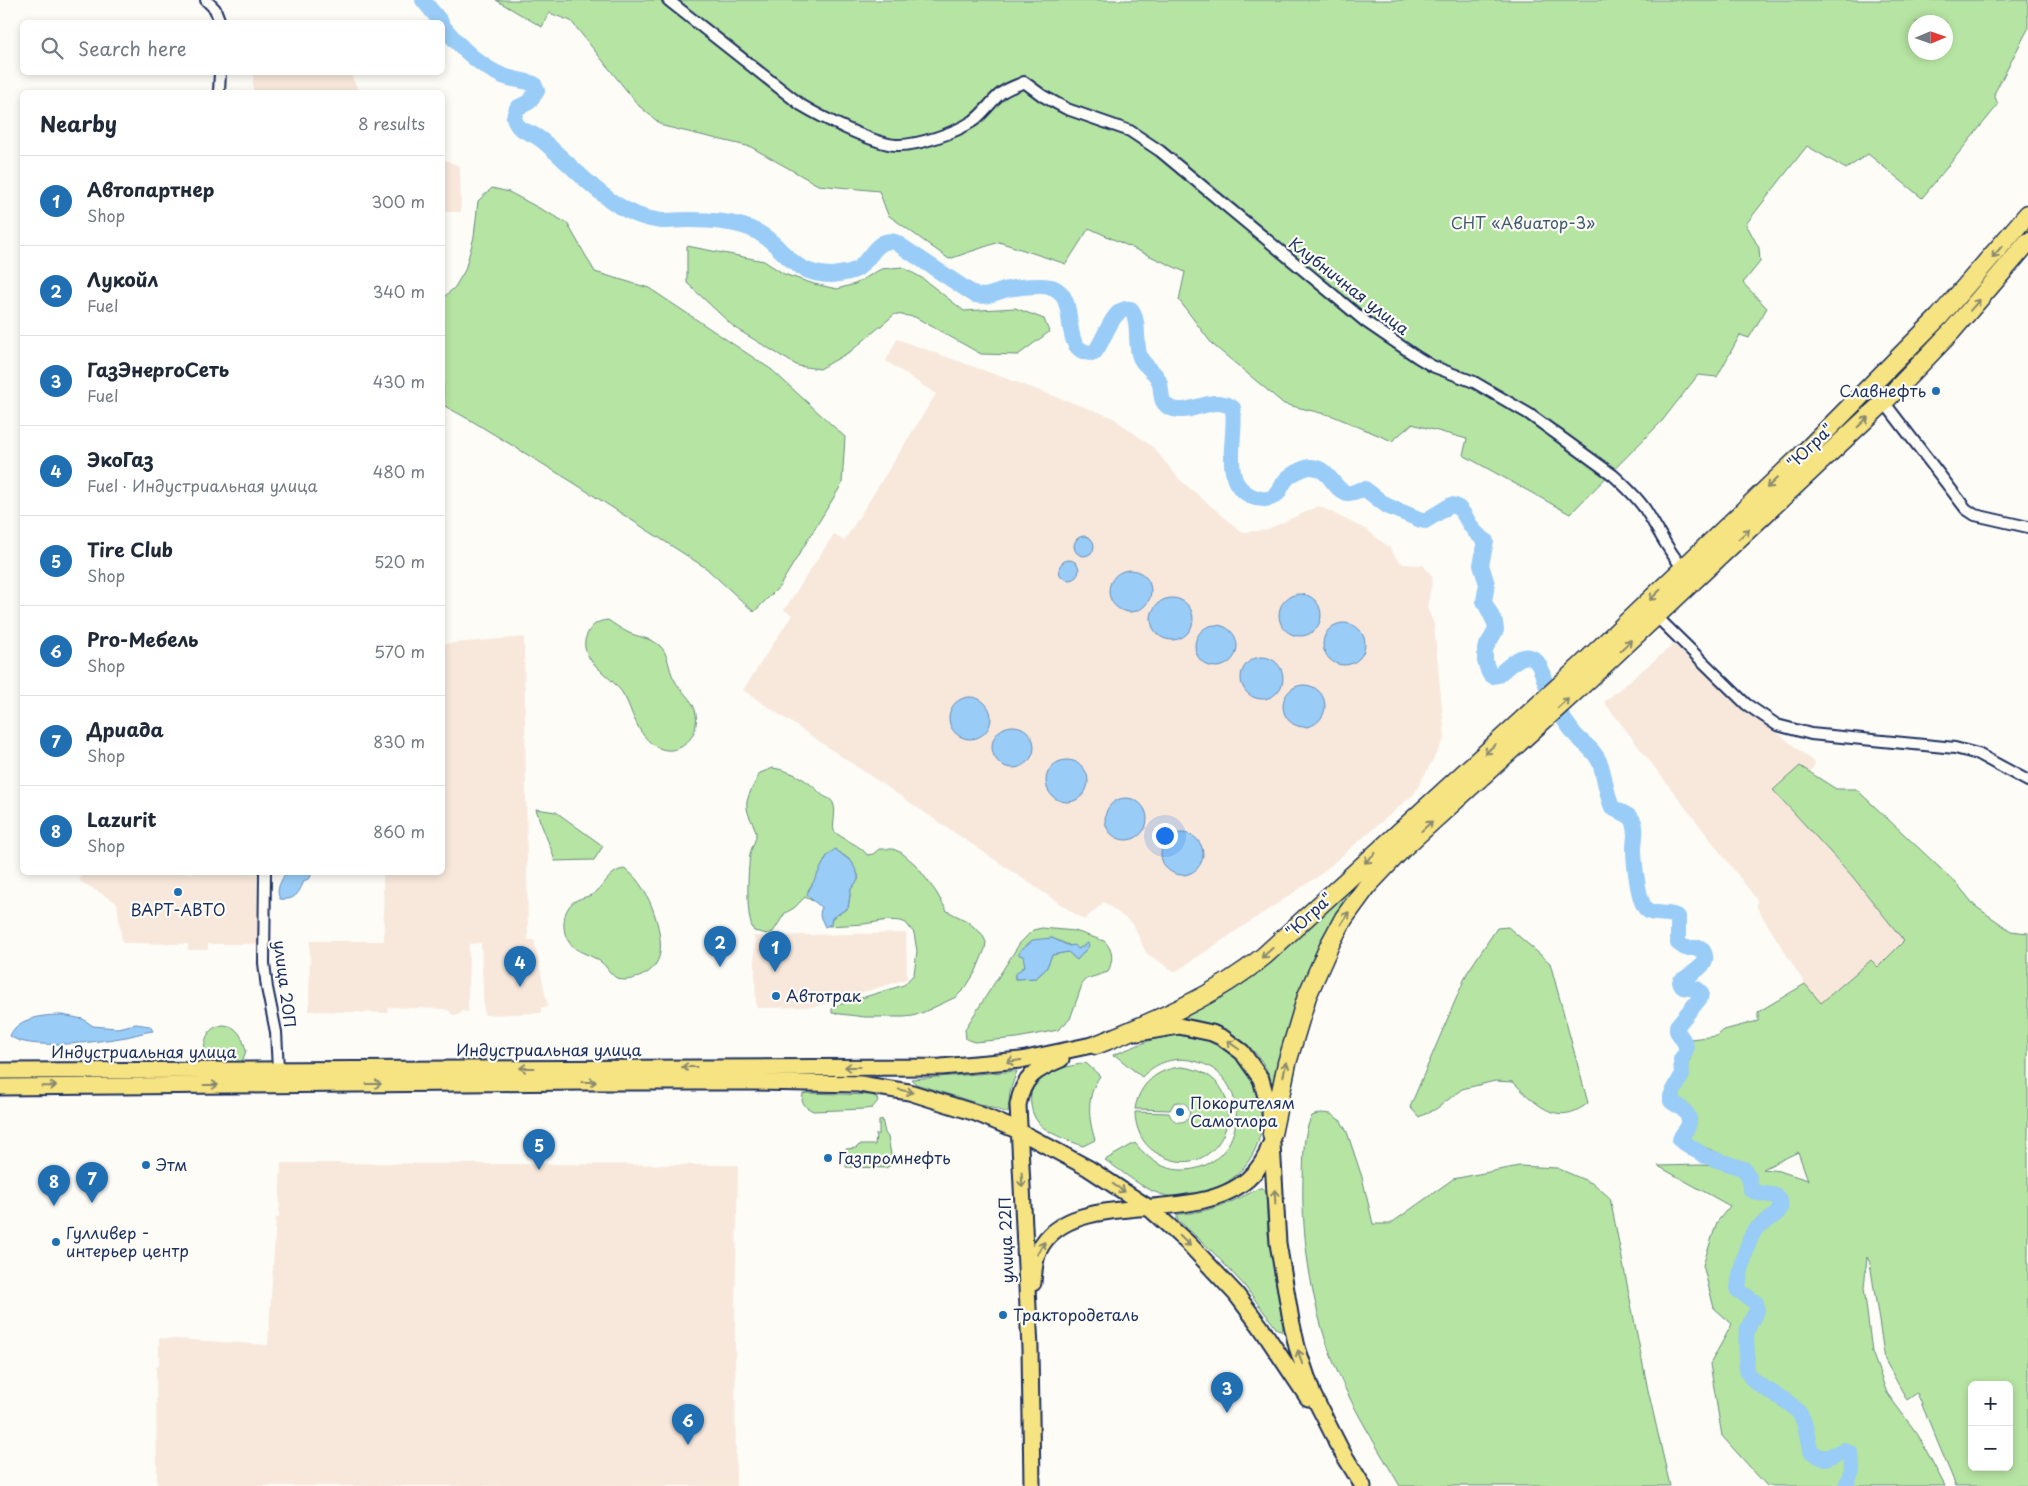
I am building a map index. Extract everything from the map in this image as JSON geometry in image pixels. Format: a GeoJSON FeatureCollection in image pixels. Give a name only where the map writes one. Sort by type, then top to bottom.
{"type":"FeatureCollection","features":[{"type":"Feature","properties":{"kind":"highway","name":"\"Югра\""},"geometry":{"type":"LineString","coordinates":[[1585,673],[1683,568],[1870,388],[1970,283],[2028,214]]}},
{"type":"Feature","properties":{"kind":"highway","name":"\"Югра\""},"geometry":{"type":"LineString","coordinates":[[1585,673],[1656,616],[1884,402],[1952,332],[2028,242]]}},
{"type":"Feature","properties":{"kind":"highway"},"geometry":{"type":"LineString","coordinates":[[1870,388],[1884,402]]}},
{"type":"Feature","properties":{"kind":"highway"},"geometry":{"type":"LineString","coordinates":[[1532,722],[1585,673]]}},
{"type":"Feature","properties":{"kind":"highway","name":"\"Югра\""},"geometry":{"type":"LineString","coordinates":[[1096,1045],[1149,1023],[1199,999],[1252,966],[1532,722]]}},
{"type":"Feature","properties":{"kind":"highway","name":"\"Югра\""},"geometry":{"type":"LineString","coordinates":[[1272,1134],[1286,1063],[1304,1005],[1320,966],[1344,918],[1368,885],[1403,848],[1532,722]]}},
{"type":"Feature","properties":{"kind":"main road"},"geometry":{"type":"LineString","coordinates":[[1096,1045],[1138,1033],[1170,1027],[1189,1027],[1212,1033],[1233,1044],[1250,1060],[1261,1079],[1268,1100],[1272,1134],[1278,1243],[1297,1347],[1310,1387],[1341,1450],[1363,1486]]}},
{"type":"Feature","properties":{"kind":"main road","name":"Индустриальная улица"},"geometry":{"type":"LineString","coordinates":[[0,1071],[941,1067],[1010,1062],[1096,1045]]}},
{"type":"Feature","properties":{"kind":"main road","name":"улица 22П"},"geometry":{"type":"LineString","coordinates":[[1032,1486],[1030,1348],[1018,1105],[1022,1087],[1032,1074],[1039,1069],[1096,1045]]}},
{"type":"Feature","properties":{"kind":"main road","name":"Индустриальная улица"},"geometry":{"type":"LineString","coordinates":[[0,1087],[586,1082],[840,1084],[876,1086],[918,1094],[976,1113],[1019,1131],[1088,1168],[1149,1208],[1189,1244],[1236,1294],[1260,1326],[1341,1450]]}},
{"type":"Feature","properties":{"kind":"main road","name":"улица 22П"},"geometry":{"type":"LineString","coordinates":[[1030,1348],[1035,1264],[1040,1248],[1048,1237],[1067,1222],[1094,1213],[1198,1203],[1234,1189],[1252,1175],[1261,1164],[1269,1148],[1272,1134]]}},
{"type":"Feature","properties":{"kind":"street"},"geometry":{"type":"LineString","coordinates":[[206,0],[215,8],[219,20]]}},
{"type":"Feature","properties":{"kind":"street","name":"Клубничная улица"},"geometry":{"type":"LineString","coordinates":[[668,0],[801,105],[819,116],[878,141],[894,145],[907,145],[965,126],[975,120],[1005,90],[1024,82],[1043,96],[1067,109],[1130,132],[1160,151],[1366,322],[1417,358],[1474,382],[1529,414],[1595,461],[1625,486],[1645,509],[1671,554],[1683,568]]}},
{"type":"Feature","properties":{"kind":"street"},"geometry":{"type":"LineString","coordinates":[[220,75],[220,90]]}},
{"type":"Feature","properties":{"kind":"street"},"geometry":{"type":"LineString","coordinates":[[1884,402],[1966,509],[1975,515],[2028,527]]}},
{"type":"Feature","properties":{"kind":"street"},"geometry":{"type":"LineString","coordinates":[[1656,616],[1746,704],[1777,725],[1811,734],[1955,748],[1978,754],[2028,781]]}},
{"type":"Feature","properties":{"kind":"street","name":"улица 20П"},"geometry":{"type":"LineString","coordinates":[[265,875],[264,963],[276,1032],[278,1069]]}},
{"type":"Feature","properties":{"kind":"shaded area"},"geometry":{"type":"Polygon","coordinates":[[[253,75],[351,75],[358,90],[253,90],[253,75]]]}},
{"type":"Feature","properties":{"kind":"shaded area"},"geometry":{"type":"Polygon","coordinates":[[[445,160],[460,166],[461,212],[445,212],[445,160]]]}},
{"type":"Feature","properties":{"kind":"shaded area"},"geometry":{"type":"Polygon","coordinates":[[[897,339],[1112,417],[1154,448],[1179,479],[1242,532],[1266,530],[1319,506],[1367,530],[1390,548],[1395,557],[1403,564],[1423,565],[1433,577],[1427,607],[1434,625],[1445,738],[1414,794],[1317,877],[1175,972],[1146,953],[1133,924],[1104,902],[1084,920],[743,690],[792,615],[784,610],[834,534],[844,541],[936,394],[886,361],[897,339]]]}},
{"type":"Feature","properties":{"kind":"shaded area"},"geometry":{"type":"Polygon","coordinates":[[[524,637],[528,940],[534,940],[548,1007],[541,1007],[541,1013],[484,1015],[481,943],[469,944],[468,1012],[461,1011],[461,1014],[454,1015],[450,1011],[443,1009],[388,1007],[387,1013],[309,1011],[310,941],[384,941],[383,875],[445,875],[445,644],[524,637]]]}},
{"type":"Feature","properties":{"kind":"shaded area"},"geometry":{"type":"Polygon","coordinates":[[[1674,644],[1741,708],[1783,737],[1815,763],[1810,773],[1800,766],[1773,790],[1852,876],[1904,941],[1878,967],[1871,960],[1821,1004],[1805,984],[1757,908],[1757,900],[1604,702],[1674,644]]]}},
{"type":"Feature","properties":{"kind":"shaded area"},"geometry":{"type":"Polygon","coordinates":[[[81,875],[257,875],[258,944],[208,944],[208,950],[188,950],[188,944],[122,943],[117,903],[80,881],[81,875]]]}},
{"type":"Feature","properties":{"kind":"shaded area"},"geometry":{"type":"Polygon","coordinates":[[[906,933],[907,979],[814,1007],[756,1008],[754,936],[906,933]]]}},
{"type":"Feature","properties":{"kind":"shaded area"},"geometry":{"type":"Polygon","coordinates":[[[281,1163],[738,1165],[735,1318],[736,1486],[157,1486],[156,1367],[159,1366],[159,1338],[268,1345],[276,1218],[279,1218],[281,1163]]]}},
{"type":"Feature","properties":{"kind":"green space","name":"СНТ «Авиатор-3»"},"geometry":{"type":"Polygon","coordinates":[[[496,0],[2028,0],[2028,29],[1994,94],[1998,105],[1922,198],[1868,154],[1846,169],[1807,146],[1746,224],[1759,248],[1760,262],[1743,283],[1767,308],[1749,338],[1740,335],[1717,377],[1698,375],[1662,421],[1570,514],[1463,455],[1467,439],[1412,424],[1392,441],[1333,416],[1284,404],[1212,344],[1179,300],[1185,272],[1089,228],[1066,264],[999,242],[949,259],[888,215],[879,191],[818,185],[751,147],[663,126],[639,106],[571,21],[549,13],[542,27],[496,0]]]}},
{"type":"Feature","properties":{"kind":"green space"},"geometry":{"type":"Polygon","coordinates":[[[492,188],[509,192],[567,223],[595,272],[649,288],[772,370],[845,437],[842,484],[779,587],[754,612],[706,568],[574,483],[445,406],[445,296],[455,287],[465,270],[474,237],[478,201],[492,188]]]}},
{"type":"Feature","properties":{"kind":"green space"},"geometry":{"type":"Polygon","coordinates":[[[2028,223],[2028,233],[1980,292],[1896,379],[1894,375],[2028,223]]]}},
{"type":"Feature","properties":{"kind":"green space"},"geometry":{"type":"Polygon","coordinates":[[[687,246],[764,261],[784,274],[837,289],[855,284],[881,269],[902,267],[922,278],[964,311],[1015,308],[1044,319],[1049,332],[1018,355],[981,354],[915,317],[895,314],[851,351],[820,369],[798,366],[735,328],[687,283],[687,246]]]}},
{"type":"Feature","properties":{"kind":"green space"},"geometry":{"type":"Polygon","coordinates":[[[608,620],[627,632],[656,643],[665,652],[674,679],[695,709],[696,723],[694,732],[690,740],[684,745],[668,750],[660,748],[647,740],[621,691],[587,654],[585,639],[589,631],[597,623],[608,620]]]}},
{"type":"Feature","properties":{"kind":"green space"},"geometry":{"type":"Polygon","coordinates":[[[1800,766],[1836,789],[1856,789],[1958,885],[1975,906],[2011,931],[2028,933],[2028,1486],[1956,1486],[1917,1393],[1907,1400],[1885,1360],[1870,1263],[1867,1257],[1864,1288],[1872,1352],[1887,1393],[1918,1435],[1945,1486],[1767,1486],[1722,1436],[1710,1364],[1732,1324],[1714,1308],[1703,1265],[1717,1222],[1730,1206],[1658,1166],[1701,1165],[1748,1168],[1738,1161],[1687,1140],[1692,1117],[1688,1109],[1678,1099],[1686,1080],[1686,1063],[1690,1060],[1690,1039],[1717,1036],[1724,1030],[1758,1021],[1758,1012],[1805,984],[1821,1003],[1871,960],[1878,967],[1904,941],[1852,876],[1773,790],[1800,766]],[[1798,1152],[1763,1169],[1779,1171],[1808,1180],[1798,1152]]]}},
{"type":"Feature","properties":{"kind":"green space"},"geometry":{"type":"Polygon","coordinates":[[[773,768],[787,771],[799,777],[831,800],[835,810],[834,831],[861,848],[867,855],[873,854],[879,849],[893,849],[902,853],[916,865],[947,911],[967,921],[982,934],[986,942],[985,949],[976,971],[966,987],[956,997],[913,1016],[865,1017],[832,1013],[832,1009],[835,1006],[904,985],[914,974],[917,951],[914,933],[906,923],[901,921],[888,920],[864,924],[828,926],[832,918],[848,908],[851,889],[858,880],[858,875],[850,860],[839,852],[827,856],[819,875],[808,890],[813,901],[805,897],[794,908],[785,913],[773,932],[767,934],[754,931],[749,916],[748,883],[750,854],[756,831],[748,811],[747,802],[760,773],[773,768]]]}},
{"type":"Feature","properties":{"kind":"green space"},"geometry":{"type":"Polygon","coordinates":[[[536,809],[556,812],[603,846],[594,860],[555,861],[536,809]]]}},
{"type":"Feature","properties":{"kind":"green space"},"geometry":{"type":"Polygon","coordinates":[[[1396,841],[1360,884],[1274,1092],[1262,1062],[1241,1040],[1228,1031],[1213,1025],[1182,1018],[1181,1016],[1396,841]]]}},
{"type":"Feature","properties":{"kind":"green space"},"geometry":{"type":"Polygon","coordinates":[[[624,869],[640,884],[647,895],[660,935],[659,957],[656,964],[646,974],[625,980],[615,977],[601,962],[572,946],[566,937],[564,926],[567,909],[575,901],[594,894],[615,872],[624,869]]]}},
{"type":"Feature","properties":{"kind":"green space"},"geometry":{"type":"Polygon","coordinates":[[[1508,927],[1550,963],[1588,1103],[1577,1110],[1557,1113],[1539,1105],[1513,1082],[1495,1081],[1462,1089],[1436,1109],[1419,1117],[1410,1107],[1467,973],[1497,928],[1508,927]]]}},
{"type":"Feature","properties":{"kind":"green space"},"geometry":{"type":"Polygon","coordinates":[[[1042,928],[1075,931],[1104,941],[1110,948],[1112,956],[1108,972],[1086,979],[1083,982],[1070,1019],[1058,1030],[1017,1038],[974,1042],[966,1039],[965,1029],[1020,943],[1033,930],[1042,928]],[[1052,938],[1032,941],[1025,950],[1025,966],[1015,974],[1015,979],[1036,978],[1046,969],[1052,955],[1068,952],[1077,960],[1088,946],[1087,944],[1078,949],[1052,938]]]}},
{"type":"Feature","properties":{"kind":"green space"},"geometry":{"type":"Polygon","coordinates":[[[224,1025],[236,1030],[241,1037],[246,1051],[242,1062],[210,1063],[206,1059],[205,1042],[209,1032],[218,1026],[224,1025]]]}},
{"type":"Feature","properties":{"kind":"green space"},"geometry":{"type":"Polygon","coordinates":[[[1177,1035],[1198,1037],[1218,1044],[1239,1060],[1253,1079],[1261,1102],[1262,1124],[1256,1147],[1244,1167],[1226,1183],[1202,1193],[1176,1197],[1165,1196],[1146,1188],[1105,1160],[1135,1143],[1146,1155],[1158,1163],[1171,1169],[1186,1170],[1207,1164],[1222,1153],[1232,1137],[1236,1118],[1234,1100],[1227,1083],[1213,1069],[1194,1061],[1180,1059],[1153,1067],[1142,1077],[1113,1055],[1151,1040],[1177,1035]]]}},
{"type":"Feature","properties":{"kind":"green space"},"geometry":{"type":"Polygon","coordinates":[[[1086,1063],[1100,1076],[1090,1099],[1091,1124],[1095,1140],[1083,1146],[1058,1136],[1041,1126],[1032,1112],[1031,1094],[1034,1085],[1048,1074],[1086,1063]]]}},
{"type":"Feature","properties":{"kind":"green space"},"geometry":{"type":"Polygon","coordinates":[[[1181,1067],[1207,1075],[1222,1090],[1228,1109],[1225,1129],[1216,1147],[1200,1158],[1179,1161],[1150,1149],[1138,1129],[1135,1112],[1169,1113],[1174,1120],[1182,1122],[1188,1119],[1189,1108],[1187,1105],[1182,1102],[1174,1103],[1170,1110],[1135,1109],[1140,1092],[1150,1079],[1164,1071],[1181,1067]]]}},
{"type":"Feature","properties":{"kind":"green space"},"geometry":{"type":"Polygon","coordinates":[[[1017,1071],[1010,1091],[1008,1113],[916,1084],[911,1079],[1017,1071]]]}},
{"type":"Feature","properties":{"kind":"green space"},"geometry":{"type":"Polygon","coordinates":[[[803,1094],[871,1095],[876,1097],[878,1101],[872,1108],[813,1111],[806,1107],[802,1101],[803,1094]]]}},
{"type":"Feature","properties":{"kind":"green space"},"geometry":{"type":"Polygon","coordinates":[[[1321,1113],[1331,1114],[1341,1121],[1347,1132],[1362,1177],[1373,1224],[1390,1224],[1453,1179],[1519,1166],[1557,1168],[1594,1184],[1610,1198],[1648,1390],[1670,1486],[1400,1486],[1367,1430],[1338,1373],[1329,1351],[1315,1303],[1304,1227],[1304,1155],[1309,1123],[1312,1116],[1321,1113]]]}},
{"type":"Feature","properties":{"kind":"green space"},"geometry":{"type":"Polygon","coordinates":[[[882,1119],[885,1133],[888,1137],[892,1160],[891,1165],[886,1168],[846,1167],[846,1149],[856,1148],[859,1145],[875,1145],[876,1134],[879,1134],[879,1121],[882,1119]]]}},
{"type":"Feature","properties":{"kind":"green space"},"geometry":{"type":"Polygon","coordinates":[[[1259,1188],[1263,1188],[1266,1192],[1268,1234],[1283,1327],[1282,1332],[1276,1328],[1244,1285],[1210,1249],[1177,1219],[1177,1215],[1221,1206],[1259,1188]]]}},
{"type":"Feature","properties":{"kind":"water"},"geometry":{"type":"Polygon","coordinates":[[[1080,536],[1088,536],[1094,542],[1094,550],[1088,556],[1080,556],[1074,550],[1074,542],[1080,536]]]}},
{"type":"Feature","properties":{"kind":"water"},"geometry":{"type":"Polygon","coordinates":[[[1065,560],[1073,560],[1079,566],[1079,574],[1073,580],[1065,580],[1059,574],[1059,566],[1065,560]]]}},
{"type":"Feature","properties":{"kind":"water"},"geometry":{"type":"Polygon","coordinates":[[[1130,570],[1145,576],[1151,591],[1145,606],[1130,612],[1115,606],[1109,591],[1115,576],[1130,570]]]}},
{"type":"Feature","properties":{"kind":"water"},"geometry":{"type":"Polygon","coordinates":[[[1300,594],[1315,600],[1321,615],[1315,630],[1300,636],[1285,630],[1279,615],[1285,600],[1300,594]]]}},
{"type":"Feature","properties":{"kind":"water"},"geometry":{"type":"Polygon","coordinates":[[[1172,598],[1187,604],[1193,619],[1187,634],[1172,640],[1157,634],[1151,619],[1157,604],[1172,598]]]}},
{"type":"Feature","properties":{"kind":"water"},"geometry":{"type":"Polygon","coordinates":[[[1344,623],[1359,629],[1365,644],[1359,659],[1344,665],[1329,659],[1323,644],[1329,629],[1344,623]]]}},
{"type":"Feature","properties":{"kind":"water"},"geometry":{"type":"Polygon","coordinates":[[[1216,625],[1231,631],[1237,646],[1231,661],[1216,667],[1201,661],[1195,646],[1201,631],[1216,625]]]}},
{"type":"Feature","properties":{"kind":"water"},"geometry":{"type":"Polygon","coordinates":[[[1262,657],[1277,663],[1283,678],[1277,693],[1262,699],[1247,693],[1241,678],[1247,663],[1262,657]]]}},
{"type":"Feature","properties":{"kind":"water"},"geometry":{"type":"Polygon","coordinates":[[[1304,685],[1319,691],[1325,706],[1319,721],[1304,727],[1289,721],[1283,706],[1289,691],[1304,685]]]}},
{"type":"Feature","properties":{"kind":"water"},"geometry":{"type":"Polygon","coordinates":[[[970,697],[985,703],[991,718],[985,733],[970,739],[955,733],[949,718],[955,703],[970,697]]]}},
{"type":"Feature","properties":{"kind":"water"},"geometry":{"type":"Polygon","coordinates":[[[1013,726],[1028,732],[1034,747],[1028,762],[1013,768],[998,762],[992,747],[998,732],[1013,726]]]}},
{"type":"Feature","properties":{"kind":"water"},"geometry":{"type":"Polygon","coordinates":[[[1067,760],[1082,766],[1088,781],[1082,796],[1067,802],[1052,796],[1046,781],[1052,766],[1067,760]]]}},
{"type":"Feature","properties":{"kind":"water"},"geometry":{"type":"Polygon","coordinates":[[[1126,798],[1141,804],[1147,819],[1141,834],[1126,840],[1111,834],[1105,819],[1111,804],[1126,798]]]}},
{"type":"Feature","properties":{"kind":"water"},"geometry":{"type":"Polygon","coordinates":[[[1182,833],[1197,839],[1203,854],[1197,869],[1182,875],[1167,869],[1161,854],[1167,839],[1182,833]]]}},
{"type":"Feature","properties":{"kind":"water"},"geometry":{"type":"Polygon","coordinates":[[[835,849],[852,862],[858,875],[858,880],[851,889],[848,908],[832,918],[831,924],[825,927],[820,916],[821,907],[807,894],[827,856],[835,849]]]}},
{"type":"Feature","properties":{"kind":"water"},"geometry":{"type":"Polygon","coordinates":[[[284,875],[311,875],[310,878],[304,881],[296,895],[289,899],[280,899],[278,889],[284,875]]]}},
{"type":"Feature","properties":{"kind":"water"},"geometry":{"type":"Polygon","coordinates":[[[1052,938],[1069,946],[1075,945],[1078,949],[1088,943],[1089,946],[1077,960],[1068,952],[1052,955],[1046,969],[1036,978],[1015,979],[1015,974],[1025,966],[1023,956],[1019,955],[1020,950],[1032,940],[1052,938]]]}},
{"type":"Feature","properties":{"kind":"water"},"geometry":{"type":"Polygon","coordinates":[[[62,1015],[83,1019],[93,1026],[117,1028],[136,1024],[150,1026],[153,1031],[109,1040],[63,1044],[31,1043],[19,1041],[10,1036],[19,1025],[32,1018],[62,1015]]]}},
{"type":"Feature","properties":{"kind":"waterway"},"geometry":{"type":"LineString","coordinates":[[423,0],[439,20]]}},
{"type":"Feature","properties":{"kind":"waterway"},"geometry":{"type":"LineString","coordinates":[[445,28],[477,61],[494,72],[534,84],[537,91],[529,102],[517,108],[514,117],[517,125],[543,141],[590,184],[630,212],[662,221],[712,221],[749,228],[770,241],[795,264],[817,274],[832,275],[857,269],[878,246],[888,241],[895,242],[975,295],[988,295],[1023,287],[1052,287],[1062,295],[1069,315],[1072,336],[1076,345],[1083,351],[1094,353],[1119,312],[1124,309],[1131,309],[1134,314],[1140,358],[1157,377],[1162,399],[1166,405],[1178,410],[1217,403],[1233,408],[1232,468],[1236,483],[1246,493],[1258,499],[1271,498],[1278,493],[1290,476],[1311,467],[1323,471],[1343,492],[1349,493],[1365,489],[1387,506],[1421,520],[1425,521],[1451,505],[1459,508],[1474,531],[1486,541],[1481,565],[1487,584],[1484,601],[1495,623],[1496,630],[1485,649],[1485,661],[1489,673],[1493,676],[1498,675],[1521,658],[1530,657],[1536,661],[1550,695],[1565,721],[1600,763],[1612,807],[1628,815],[1634,822],[1636,871],[1643,905],[1653,913],[1670,914],[1678,917],[1678,943],[1685,948],[1701,948],[1705,954],[1705,959],[1700,968],[1680,982],[1683,987],[1697,989],[1701,993],[1700,998],[1677,1026],[1677,1031],[1684,1042],[1686,1051],[1681,1059],[1682,1075],[1671,1096],[1671,1101],[1689,1117],[1687,1128],[1680,1140],[1705,1156],[1744,1169],[1749,1177],[1751,1190],[1776,1196],[1780,1203],[1778,1213],[1753,1233],[1745,1253],[1740,1277],[1738,1290],[1756,1303],[1757,1310],[1748,1327],[1746,1336],[1747,1370],[1756,1382],[1787,1402],[1800,1414],[1811,1451],[1818,1456],[1826,1458],[1844,1450],[1851,1453],[1852,1470],[1846,1486]]}},
{"type":"Feature","properties":{"kind":"place","name":"Славнефть"},"geometry":{"type":"Point","coordinates":[1936,391]}},
{"type":"Feature","properties":{"kind":"place","name":"ВАРТ-АВТО"},"geometry":{"type":"Point","coordinates":[178,892]}},
{"type":"Feature","properties":{"kind":"place","name":"Лукойл"},"geometry":{"type":"Point","coordinates":[720,967]}},
{"type":"Feature","properties":{"kind":"place","name":"Автопартнер"},"geometry":{"type":"Point","coordinates":[775,972]}},
{"type":"Feature","properties":{"kind":"place","name":"ЭкоГаз"},"geometry":{"type":"Point","coordinates":[520,987]}},
{"type":"Feature","properties":{"kind":"place","name":"Автотрак"},"geometry":{"type":"Point","coordinates":[776,996]}},
{"type":"Feature","properties":{"kind":"place","name":"Покорителям Самотлора"},"geometry":{"type":"Point","coordinates":[1180,1112]}},
{"type":"Feature","properties":{"kind":"place","name":"Газпромнефть"},"geometry":{"type":"Point","coordinates":[828,1158]}},
{"type":"Feature","properties":{"kind":"place","name":"Этм"},"geometry":{"type":"Point","coordinates":[146,1165]}},
{"type":"Feature","properties":{"kind":"place","name":"Tire Club"},"geometry":{"type":"Point","coordinates":[539,1170]}},
{"type":"Feature","properties":{"kind":"place","name":"Дриада"},"geometry":{"type":"Point","coordinates":[92,1203]}},
{"type":"Feature","properties":{"kind":"place","name":"Lazurit"},"geometry":{"type":"Point","coordinates":[54,1206]}},
{"type":"Feature","properties":{"kind":"place","name":"Гулливер - интерьер центр"},"geometry":{"type":"Point","coordinates":[56,1242]}},
{"type":"Feature","properties":{"kind":"place","name":"Трактородеталь"},"geometry":{"type":"Point","coordinates":[1003,1315]}},
{"type":"Feature","properties":{"kind":"place","name":"ГазЭнергоСеть"},"geometry":{"type":"Point","coordinates":[1227,1413]}},
{"type":"Feature","properties":{"kind":"place","name":"Pro-Мебель"},"geometry":{"type":"Point","coordinates":[688,1445]}}]}
